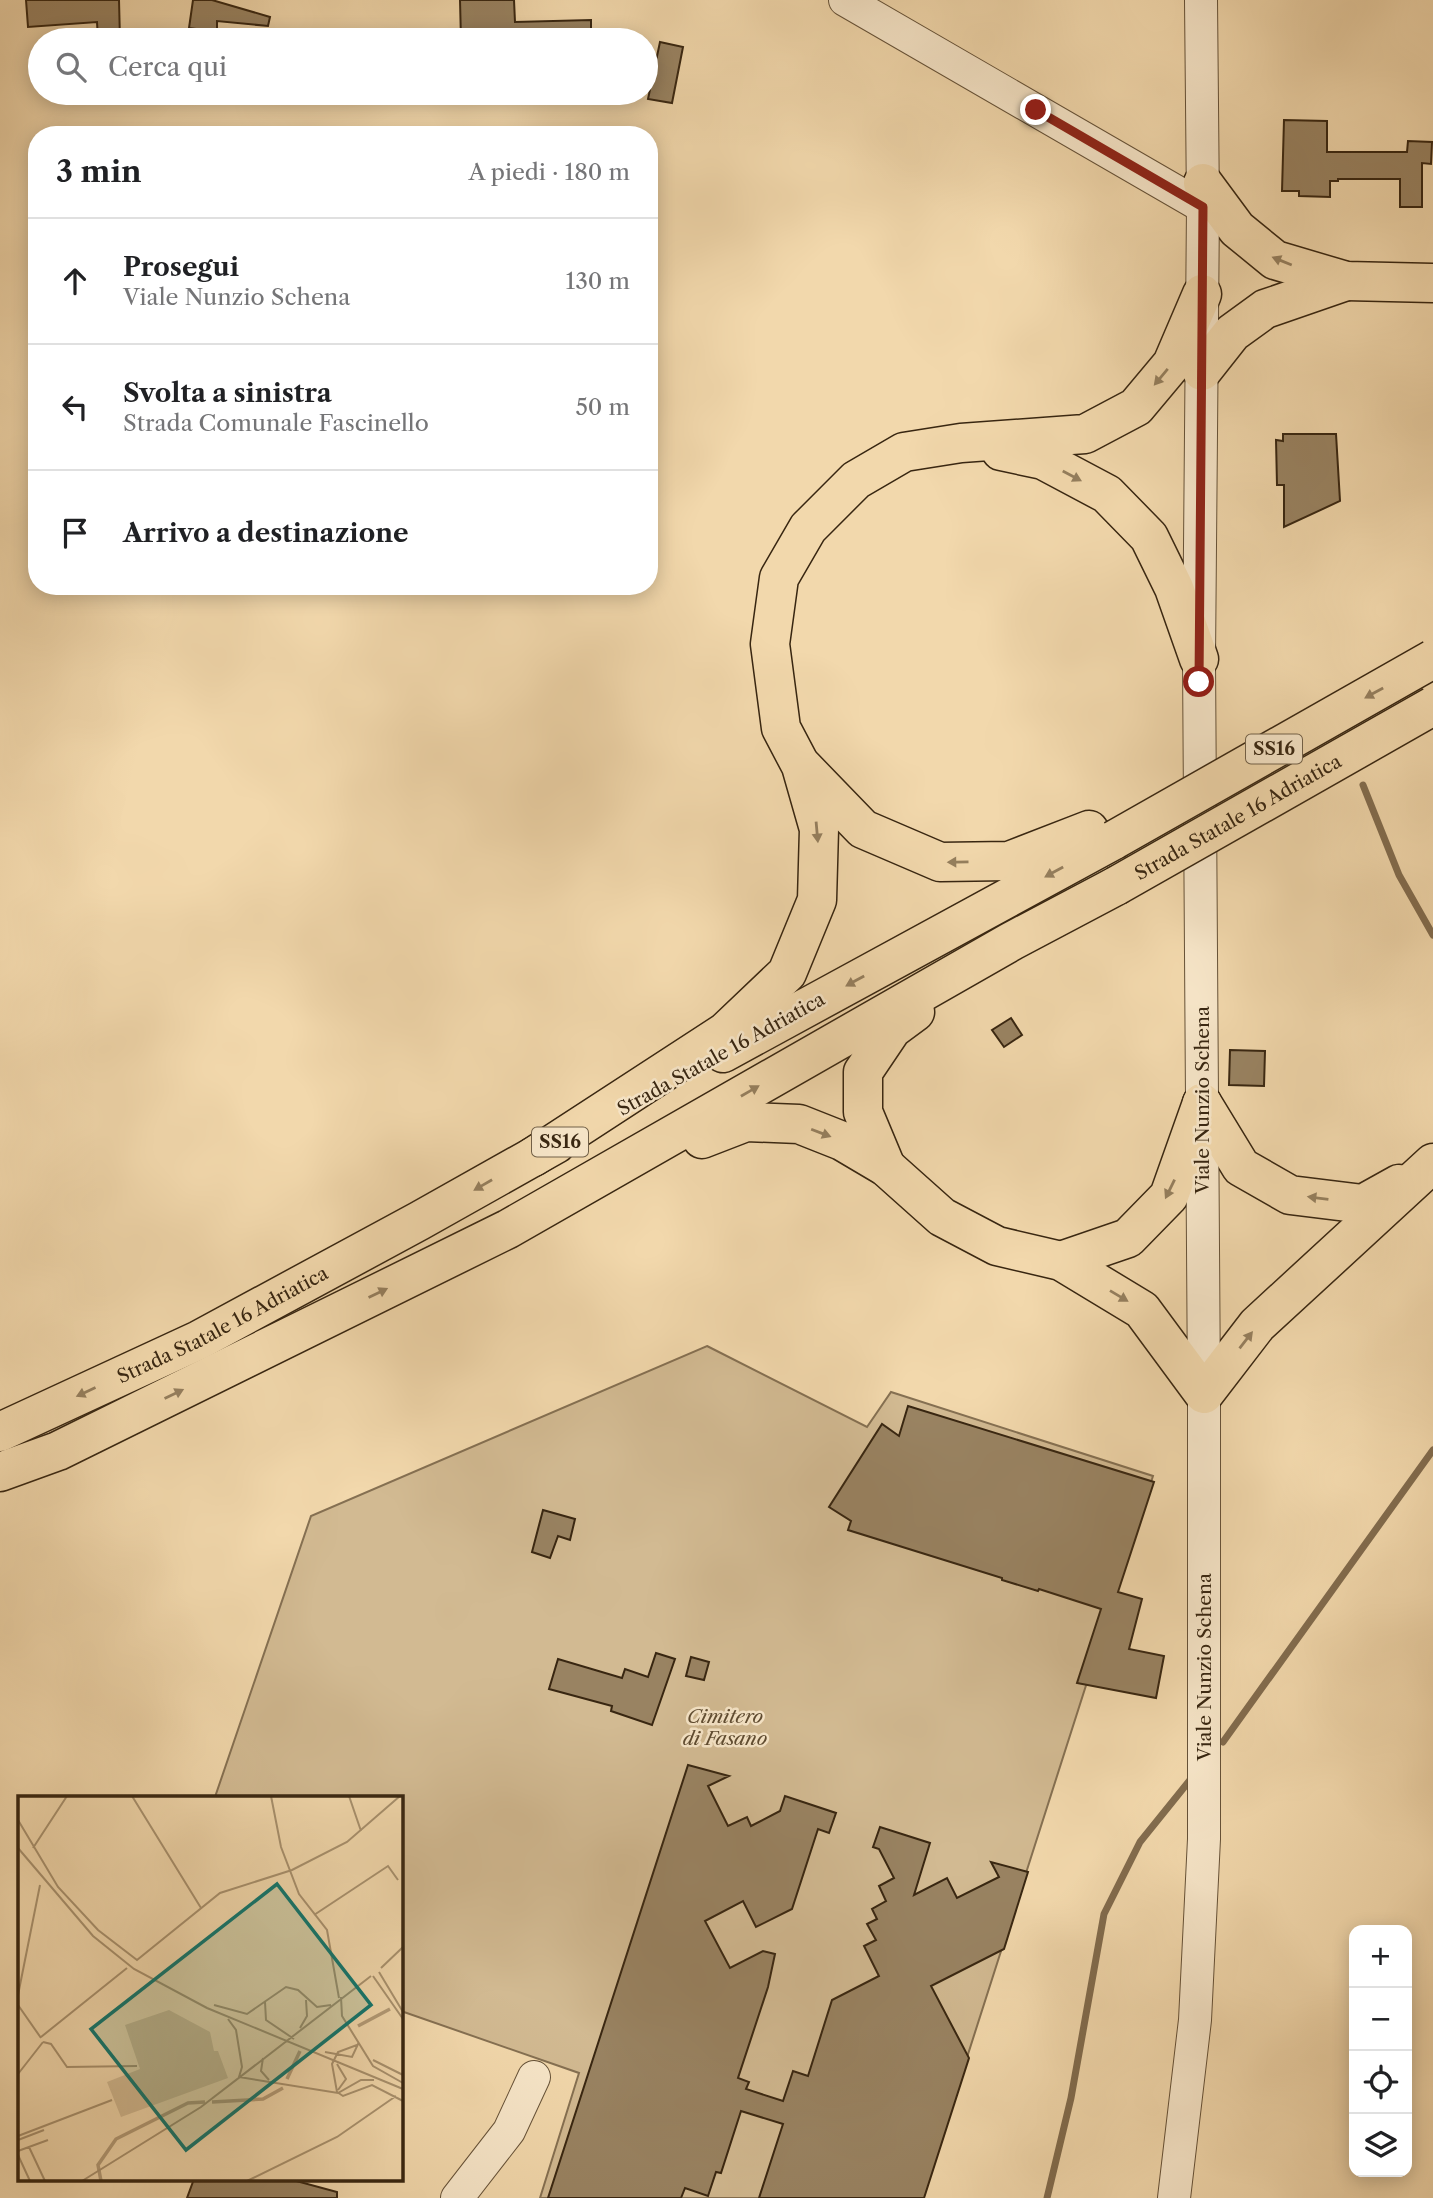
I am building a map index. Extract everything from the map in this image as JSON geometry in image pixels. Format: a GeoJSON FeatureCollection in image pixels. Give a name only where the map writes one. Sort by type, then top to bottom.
{"type":"FeatureCollection","features":[{"type":"Feature","properties":{"kind":"highway"},"geometry":{"type":"LineString","coordinates":[[1203,195],[1237,229],[1275,260],[1346,281],[1433,282]]}},
{"type":"Feature","properties":{"kind":"highway"},"geometry":{"type":"LineString","coordinates":[[1202,371],[1231,333],[1265,309],[1346,281]]}},
{"type":"Feature","properties":{"kind":"highway"},"geometry":{"type":"LineString","coordinates":[[533,1157],[725,1032],[787,974],[817,900],[818,829],[802,766],[781,728],[770,644],[779,578],[808,528],[856,480],[904,452],[961,443],[1085,434],[1136,407],[1172,364],[1202,294]]}},
{"type":"Feature","properties":{"kind":"highway"},"geometry":{"type":"LineString","coordinates":[[961,443],[1043,460],[1107,494],[1149,537],[1174,589],[1199,659]]}},
{"type":"Feature","properties":{"kind":"highway","name":"Strada Statale 16 Adriatica"},"geometry":{"type":"LineString","coordinates":[[0,1432],[199,1340],[419,1221],[1115,829],[1261,756],[1433,659]]}},
{"type":"Feature","properties":{"kind":"highway","name":"Strada Statale 16 Adriatica"},"geometry":{"type":"LineString","coordinates":[[0,1472],[58,1451],[508,1229],[1012,941],[1116,886],[1433,706]]}},
{"type":"Feature","properties":{"kind":"highway"},"geometry":{"type":"LineString","coordinates":[[802,766],[863,830],[940,862],[1009,861],[1115,829]]}},
{"type":"Feature","properties":{"kind":"highway"},"geometry":{"type":"LineString","coordinates":[[886,1167],[863,1112],[863,1072],[892,1028],[1012,941]]}},
{"type":"Feature","properties":{"kind":"highway"},"geometry":{"type":"LineString","coordinates":[[1202,1103],[1241,1167],[1290,1195],[1363,1204],[1429,1166]]}},
{"type":"Feature","properties":{"kind":"highway"},"geometry":{"type":"LineString","coordinates":[[1061,1261],[1128,1238],[1169,1196],[1202,1103]]}},
{"type":"Feature","properties":{"kind":"highway"},"geometry":{"type":"LineString","coordinates":[[508,1229],[680,1147],[746,1122],[799,1124],[842,1141],[886,1167],[942,1217],[997,1247],[1061,1261],[1142,1310],[1204,1394],[1258,1325],[1429,1166]]}},
{"type":"Feature","properties":{"kind":"street"},"geometry":{"type":"LineString","coordinates":[[845,0],[1203,195]]}},
{"type":"Feature","properties":{"kind":"street","name":"Viale Nunzio Schena"},"geometry":{"type":"LineString","coordinates":[[1174,2198],[1195,2020],[1204,1839],[1199,659],[1203,195],[1201,0]]}},
{"type":"Feature","properties":{"kind":"street"},"geometry":{"type":"LineString","coordinates":[[457,2198],[509,2131],[534,2077]]}},
{"type":"Feature","properties":{"kind":"green space","name":"Cimitero di Fasano"},"geometry":{"type":"Polygon","coordinates":[[[707,1346],[867,1427],[891,1392],[1153,1476],[922,2198],[540,2198],[579,2073],[402,2011],[402,1796],[215,1796],[311,1516],[707,1346]]]}},
{"type":"Feature","properties":{"kind":"building"},"geometry":{"type":"Polygon","coordinates":[[[26,0],[119,0],[120,28],[97,28],[97,22],[28,27],[26,0]]]}},
{"type":"Feature","properties":{"kind":"building"},"geometry":{"type":"Polygon","coordinates":[[[193,0],[212,0],[270,17],[268,26],[217,21],[217,28],[189,28],[193,0]]]}},
{"type":"Feature","properties":{"kind":"building"},"geometry":{"type":"Polygon","coordinates":[[[460,0],[514,0],[515,22],[591,20],[591,28],[461,28],[460,0]]]}},
{"type":"Feature","properties":{"kind":"building"},"geometry":{"type":"Polygon","coordinates":[[[660,42],[683,47],[672,103],[658,101],[660,42]]]}},
{"type":"Feature","properties":{"kind":"building"},"geometry":{"type":"Polygon","coordinates":[[[1284,120],[1327,121],[1327,152],[1407,152],[1408,141],[1432,142],[1431,164],[1422,163],[1422,207],[1400,207],[1400,179],[1330,181],[1330,197],[1299,196],[1299,191],[1282,191],[1284,120]]]}},
{"type":"Feature","properties":{"kind":"building"},"geometry":{"type":"Polygon","coordinates":[[[1283,434],[1336,434],[1340,501],[1284,527],[1284,485],[1277,485],[1276,440],[1283,441],[1283,434]]]}},
{"type":"Feature","properties":{"kind":"building"},"geometry":{"type":"Polygon","coordinates":[[[1011,1018],[1022,1035],[1004,1047],[992,1030],[1011,1018]]]}},
{"type":"Feature","properties":{"kind":"building"},"geometry":{"type":"Polygon","coordinates":[[[1230,1050],[1265,1051],[1264,1086],[1229,1085],[1230,1050]]]}},
{"type":"Feature","properties":{"kind":"building"},"geometry":{"type":"Polygon","coordinates":[[[908,1406],[1154,1482],[1118,1592],[1142,1599],[1129,1649],[1164,1656],[1156,1698],[1077,1683],[1101,1609],[848,1530],[851,1521],[829,1507],[882,1424],[899,1436],[908,1406]]]}},
{"type":"Feature","properties":{"kind":"building"},"geometry":{"type":"Polygon","coordinates":[[[543,1510],[575,1519],[570,1540],[558,1536],[550,1558],[532,1552],[543,1510]]]}},
{"type":"Feature","properties":{"kind":"building"},"geometry":{"type":"Polygon","coordinates":[[[656,1653],[675,1659],[652,1725],[611,1711],[612,1706],[549,1689],[558,1659],[622,1678],[625,1669],[648,1677],[656,1653]]]}},
{"type":"Feature","properties":{"kind":"building"},"geometry":{"type":"Polygon","coordinates":[[[691,1657],[709,1662],[704,1680],[686,1676],[691,1657]]]}},
{"type":"Feature","properties":{"kind":"building"},"geometry":{"type":"Polygon","coordinates":[[[688,1765],[729,1776],[708,1786],[728,1826],[747,1817],[751,1826],[780,1811],[785,1796],[836,1813],[829,1833],[818,1829],[792,1909],[756,1927],[743,1901],[705,1921],[730,1968],[763,1951],[775,1954],[768,1987],[738,2078],[749,2082],[746,2089],[783,2101],[793,2071],[808,2076],[832,2000],[879,1976],[864,1946],[876,1940],[867,1924],[877,1919],[872,1909],[886,1901],[879,1886],[894,1878],[879,1849],[873,1847],[880,1827],[930,1843],[914,1895],[947,1878],[957,1898],[999,1877],[991,1862],[1028,1872],[1004,1949],[931,1986],[969,2058],[924,2198],[759,2198],[783,2124],[741,2111],[721,2173],[716,2172],[708,2196],[685,2188],[681,2198],[548,2198],[688,1765]]]}},
{"type":"Feature","properties":{"kind":"building"},"geometry":{"type":"Polygon","coordinates":[[[194,2180],[293,2180],[337,2192],[337,2198],[187,2198],[194,2180]]]}},
{"type":"Feature","properties":{"kind":"waterway"},"geometry":{"type":"LineString","coordinates":[[1363,785],[1399,875],[1433,935]]}},
{"type":"Feature","properties":{"kind":"waterway"},"geometry":{"type":"LineString","coordinates":[[1223,1742],[1433,1450]]}},
{"type":"Feature","properties":{"kind":"waterway"},"geometry":{"type":"LineString","coordinates":[[1047,2198],[1071,2098],[1104,1914],[1140,1842],[1190,1780]]}},
{"type":"Feature","properties":{"kind":"route"},"geometry":{"type":"LineString","coordinates":[[1036,110],[1203,207],[1199,682]]}}]}
